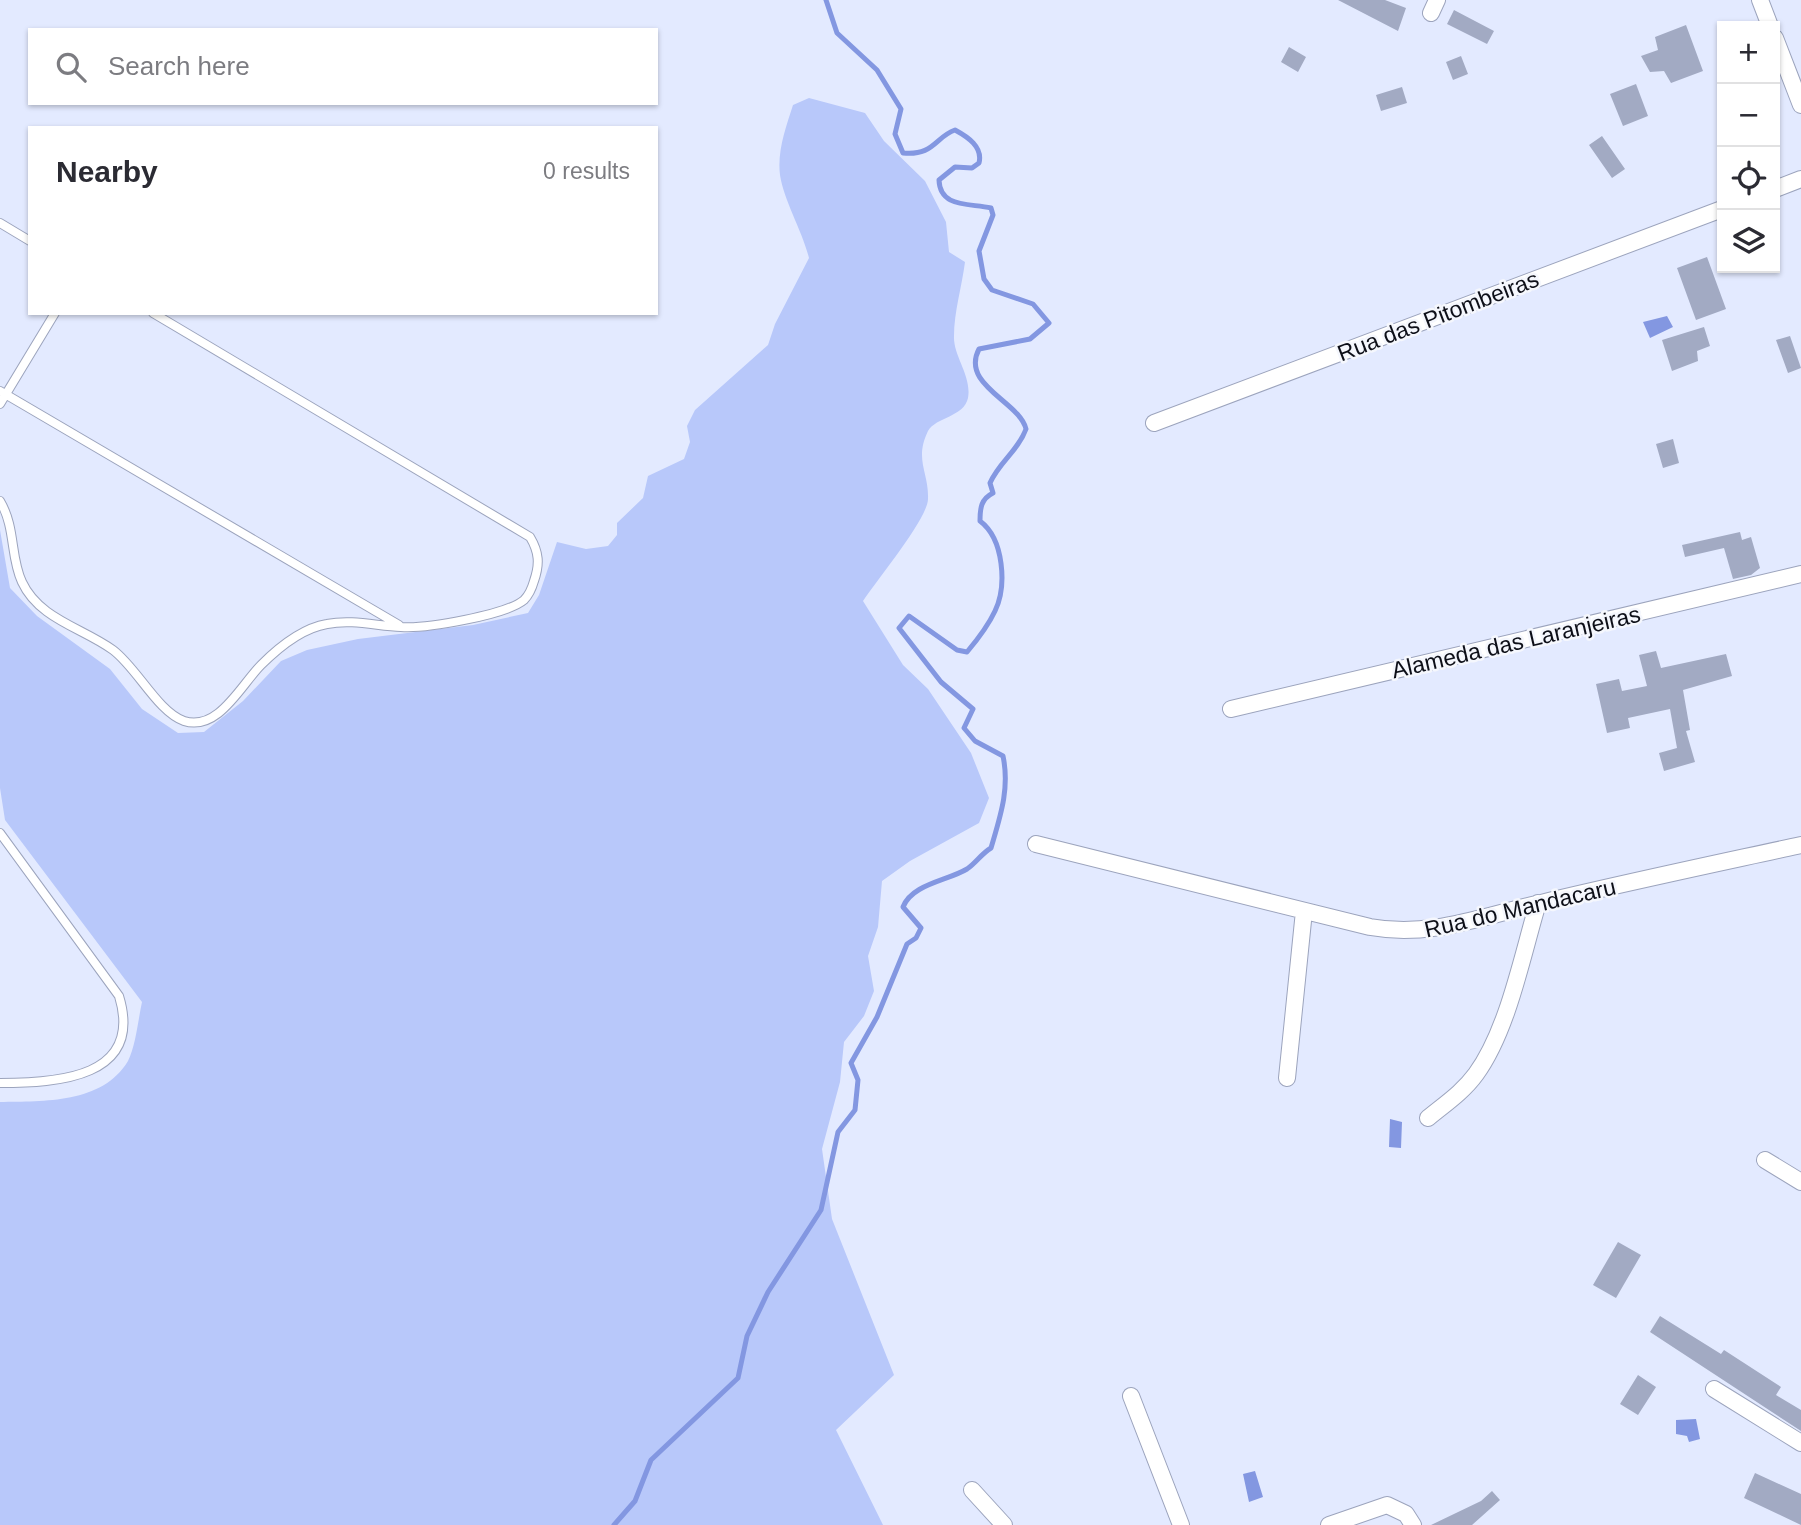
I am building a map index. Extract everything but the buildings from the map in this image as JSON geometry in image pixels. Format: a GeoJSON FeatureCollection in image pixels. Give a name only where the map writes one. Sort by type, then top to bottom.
{"type":"FeatureCollection","features":[{"type":"Feature","properties":{"kind":"street"},"geometry":{"type":"LineString","coordinates":[[1760,0],[1768,21]]}},
{"type":"Feature","properties":{"kind":"street"},"geometry":{"type":"LineString","coordinates":[[1780,51],[1801,105]]}},
{"type":"Feature","properties":{"kind":"street"},"geometry":{"type":"LineString","coordinates":[[1780,187],[1801,179]]}},
{"type":"Feature","properties":{"kind":"street","name":"Rua das Pitombeiras"},"geometry":{"type":"LineString","coordinates":[[1154,423],[1719,210]]}},
{"type":"Feature","properties":{"kind":"street","name":"Alameda das Laranjeiras"},"geometry":{"type":"LineString","coordinates":[[1231,709],[1801,573]]}},
{"type":"Feature","properties":{"kind":"street","name":"Rua do Mandacaru"},"geometry":{"type":"LineString","coordinates":[[1036,844],[1370,927],[1411,932],[1452,927],[1538,903],[1801,845]]}},
{"type":"Feature","properties":{"kind":"street"},"geometry":{"type":"LineString","coordinates":[[1428,1118],[1464,1088],[1485,1060],[1538,903]]}},
{"type":"Feature","properties":{"kind":"street"},"geometry":{"type":"LineString","coordinates":[[1287,1078],[1304,911]]}},
{"type":"Feature","properties":{"kind":"street"},"geometry":{"type":"LineString","coordinates":[[1765,1160],[1801,1182]]}},
{"type":"Feature","properties":{"kind":"street"},"geometry":{"type":"LineString","coordinates":[[1714,1389],[1801,1443]]}},
{"type":"Feature","properties":{"kind":"street"},"geometry":{"type":"LineString","coordinates":[[1131,1396],[1181,1525]]}},
{"type":"Feature","properties":{"kind":"street"},"geometry":{"type":"LineString","coordinates":[[972,1490],[1004,1525]]}},
{"type":"Feature","properties":{"kind":"street"},"geometry":{"type":"LineString","coordinates":[[1329,1525],[1376,1507],[1397,1508],[1406,1514],[1413,1525]]}},
{"type":"Feature","properties":{"kind":"lane"},"geometry":{"type":"LineString","coordinates":[[0,223],[28,240]]}},
{"type":"Feature","properties":{"kind":"lane"},"geometry":{"type":"LineString","coordinates":[[0,404],[3,393],[54,315]]}},
{"type":"Feature","properties":{"kind":"lane"},"geometry":{"type":"LineString","coordinates":[[0,501],[13,531],[21,580],[29,593],[44,610],[114,651],[140,676],[168,711],[185,721],[204,722],[221,710],[261,665],[311,628],[349,622],[404,628],[478,617],[509,608],[524,599],[531,590],[538,565],[537,548],[530,537],[156,315]]}},
{"type":"Feature","properties":{"kind":"lane"},"geometry":{"type":"LineString","coordinates":[[3,393],[404,628]]}},
{"type":"Feature","properties":{"kind":"lane"},"geometry":{"type":"LineString","coordinates":[[0,832],[119,996],[125,1025],[108,1060],[94,1070],[63,1080],[0,1083]]}},
{"type":"Feature","properties":{"kind":"shaded area"},"geometry":{"type":"Polygon","coordinates":[[[809,98],[865,113],[884,141],[925,181],[946,222],[949,252],[965,262],[955,318],[954,344],[967,382],[968,398],[961,409],[928,431],[922,450],[928,490],[926,508],[911,534],[863,601],[903,665],[928,689],[971,753],[989,798],[979,823],[910,861],[882,881],[878,927],[868,956],[874,991],[864,1016],[844,1042],[840,1082],[822,1149],[832,1219],[894,1375],[836,1430],[883,1525],[0,1525],[0,1102],[53,1100],[88,1093],[103,1085],[117,1075],[131,1055],[142,1002],[5,820],[0,788],[0,530],[10,588],[37,616],[110,669],[142,709],[178,733],[204,732],[243,701],[281,661],[307,650],[358,639],[473,625],[528,613],[539,595],[557,542],[586,549],[608,546],[617,535],[617,523],[643,498],[648,476],[684,459],[690,442],[687,426],[695,410],[768,345],[775,324],[809,258],[785,195],[779,166],[783,139],[793,105],[809,98]]]}},
{"type":"Feature","properties":{"kind":"shaded area"},"geometry":{"type":"Polygon","coordinates":[[[1667,316],[1673,327],[1650,338],[1643,322],[1667,316]]]}},
{"type":"Feature","properties":{"kind":"shaded area"},"geometry":{"type":"Polygon","coordinates":[[[1390,1119],[1402,1122],[1401,1148],[1389,1147],[1390,1119]]]}},
{"type":"Feature","properties":{"kind":"shaded area"},"geometry":{"type":"Polygon","coordinates":[[[1696,1419],[1700,1439],[1689,1442],[1687,1436],[1676,1434],[1676,1420],[1696,1419]]]}},
{"type":"Feature","properties":{"kind":"shaded area"},"geometry":{"type":"Polygon","coordinates":[[[1255,1471],[1263,1497],[1249,1502],[1243,1474],[1255,1471]]]}},
{"type":"Feature","properties":{"kind":"waterway"},"geometry":{"type":"LineString","coordinates":[[614,1525],[635,1501],[651,1460],[738,1378],[747,1336],[768,1292],[821,1210],[838,1132],[855,1110],[858,1080],[851,1063],[877,1017],[907,944],[916,938],[921,928],[903,907],[914,893],[967,869],[991,848],[1005,791],[1003,756],[975,741],[964,728],[973,709],[941,682],[899,628],[909,616],[957,650],[967,652],[995,611],[1001,589],[1001,563],[994,539],[980,521],[981,508],[986,498],[993,493],[990,483],[1026,429],[1013,410],[984,383],[977,373],[975,362],[979,349],[1030,339],[1049,323],[1033,304],[992,290],[984,279],[979,251],[993,215],[991,208],[957,203],[944,195],[941,189],[939,180],[955,167],[972,168],[979,163],[977,147],[955,130],[928,149],[903,153],[895,134],[901,109],[877,70],[837,33],[826,0]]}}]}
